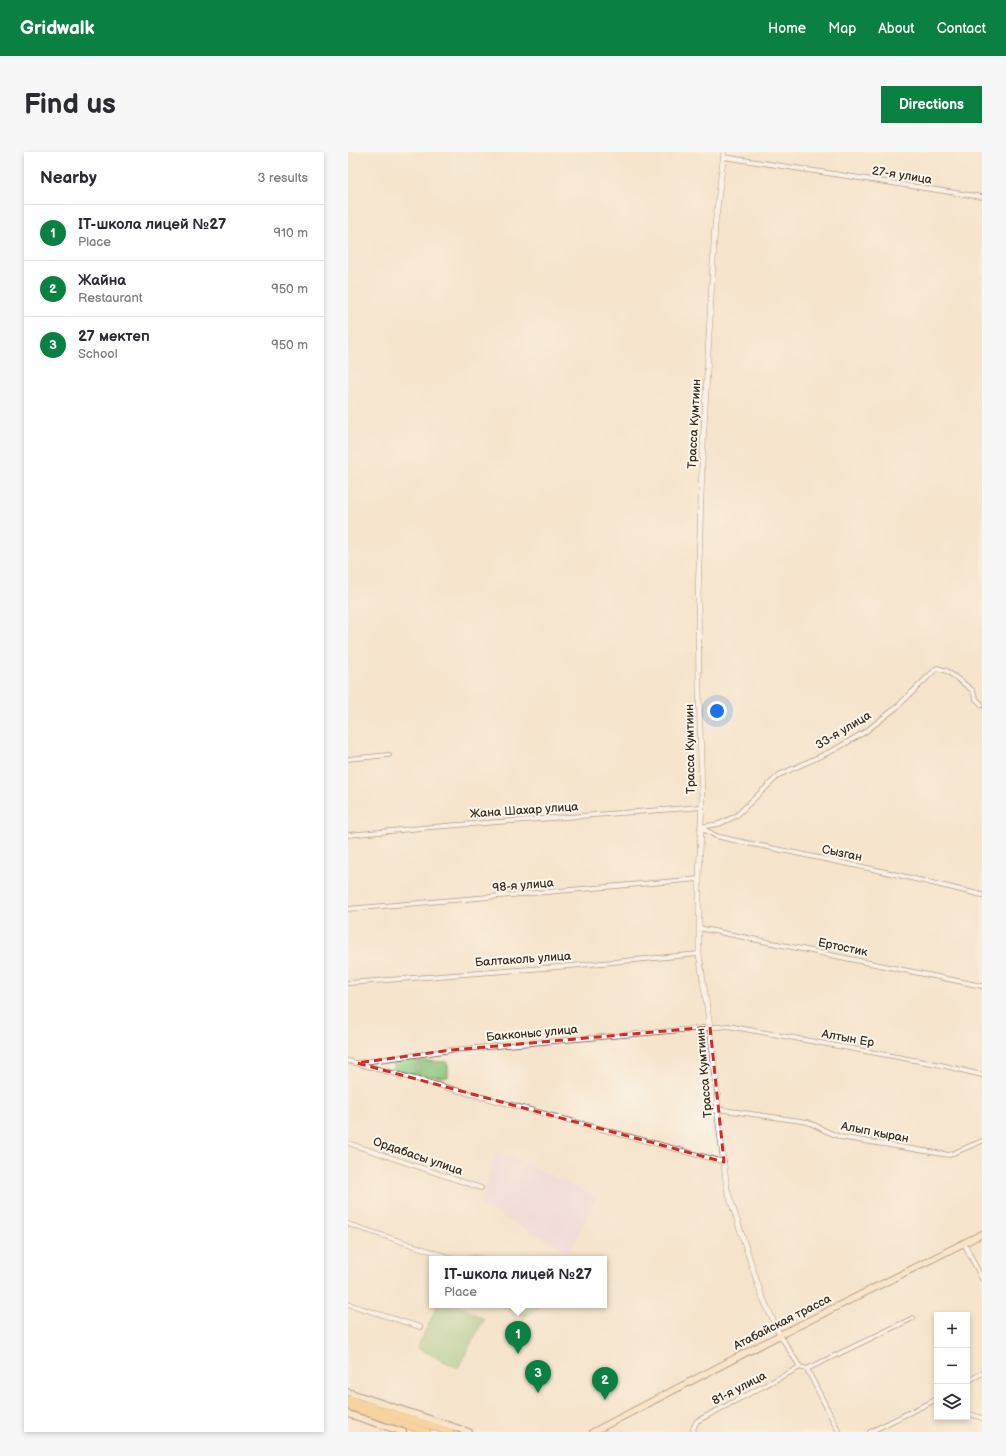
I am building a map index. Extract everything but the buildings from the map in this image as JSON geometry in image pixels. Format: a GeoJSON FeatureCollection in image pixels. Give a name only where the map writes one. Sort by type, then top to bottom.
{"type":"FeatureCollection","features":[{"type":"Feature","properties":{"kind":"highway"},"geometry":{"type":"LineString","coordinates":[[348,1399],[450,1432]]}},
{"type":"Feature","properties":{"kind":"highway"},"geometry":{"type":"LineString","coordinates":[[348,1406],[427,1432]]}},
{"type":"Feature","properties":{"kind":"main road","name":"Атабайская трасса"},"geometry":{"type":"LineString","coordinates":[[593,1432],[780,1335],[982,1234]]}},
{"type":"Feature","properties":{"kind":"main road"},"geometry":{"type":"LineString","coordinates":[[348,1392],[469,1432]]}},
{"type":"Feature","properties":{"kind":"main road"},"geometry":{"type":"LineString","coordinates":[[350,1416],[403,1432]]}},
{"type":"Feature","properties":{"kind":"street","name":"27-я улица"},"geometry":{"type":"LineString","coordinates":[[724,154],[982,197]]}},
{"type":"Feature","properties":{"kind":"street","name":"Трасса Кумтиин"},"geometry":{"type":"LineString","coordinates":[[724,154],[715,225],[702,464],[698,598],[702,807],[700,827],[699,954],[710,1027],[718,1099],[717,1109],[727,1189],[761,1294],[780,1335]]}},
{"type":"Feature","properties":{"kind":"street","name":"33-я улица"},"geometry":{"type":"LineString","coordinates":[[700,827],[719,824],[736,816],[779,775],[834,750],[865,732],[896,707],[937,668],[947,671],[972,690],[976,699],[982,705]]}},
{"type":"Feature","properties":{"kind":"street"},"geometry":{"type":"LineString","coordinates":[[348,759],[389,754]]}},
{"type":"Feature","properties":{"kind":"street","name":"Жана Шахар улица"},"geometry":{"type":"LineString","coordinates":[[348,835],[432,827],[702,807]]}},
{"type":"Feature","properties":{"kind":"street","name":"Сызган"},"geometry":{"type":"LineString","coordinates":[[700,827],[721,838],[884,872],[982,895]]}},
{"type":"Feature","properties":{"kind":"street","name":"98-я улица"},"geometry":{"type":"LineString","coordinates":[[348,909],[699,879]]}},
{"type":"Feature","properties":{"kind":"street","name":"Ертостик"},"geometry":{"type":"LineString","coordinates":[[699,928],[982,986]]}},
{"type":"Feature","properties":{"kind":"street","name":"Балтаколь улица"},"geometry":{"type":"LineString","coordinates":[[348,983],[570,966],[699,954]]}},
{"type":"Feature","properties":{"kind":"street","name":"Алтын Ер"},"geometry":{"type":"LineString","coordinates":[[710,1027],[728,1026],[941,1065],[982,1075]]}},
{"type":"Feature","properties":{"kind":"street","name":"Бакконыс улица"},"geometry":{"type":"LineString","coordinates":[[357,1063],[452,1050],[710,1027]]}},
{"type":"Feature","properties":{"kind":"street"},"geometry":{"type":"LineString","coordinates":[[348,1061],[724,1162]]}},
{"type":"Feature","properties":{"kind":"street","name":"Алып кыран"},"geometry":{"type":"LineString","coordinates":[[717,1109],[808,1122],[840,1137],[949,1155],[982,1141]]}},
{"type":"Feature","properties":{"kind":"street","name":"Ордабасы улица"},"geometry":{"type":"LineString","coordinates":[[348,1143],[481,1188]]}},
{"type":"Feature","properties":{"kind":"street"},"geometry":{"type":"LineString","coordinates":[[348,1224],[445,1256]]}},
{"type":"Feature","properties":{"kind":"street"},"geometry":{"type":"LineString","coordinates":[[964,1243],[982,1279]]}},
{"type":"Feature","properties":{"kind":"street"},"geometry":{"type":"LineString","coordinates":[[348,1304],[420,1327]]}},
{"type":"Feature","properties":{"kind":"street"},"geometry":{"type":"LineString","coordinates":[[780,1335],[800,1367],[807,1369],[912,1318]]}},
{"type":"Feature","properties":{"kind":"street","name":"81-я улица"},"geometry":{"type":"LineString","coordinates":[[694,1432],[693,1429],[698,1421],[800,1367]]}},
{"type":"Feature","properties":{"kind":"street"},"geometry":{"type":"LineString","coordinates":[[807,1369],[839,1432]]}},
{"type":"Feature","properties":{"kind":"street"},"geometry":{"type":"LineString","coordinates":[[970,1380],[982,1373]]}},
{"type":"Feature","properties":{"kind":"street"},"geometry":{"type":"LineString","coordinates":[[870,1432],[932,1402]]}},
{"type":"Feature","properties":{"kind":"street"},"geometry":{"type":"LineString","coordinates":[[970,1414],[982,1418]]}},
{"type":"Feature","properties":{"kind":"highlighted area"},"geometry":{"type":"Polygon","coordinates":[[[710,1027],[724,1162],[357,1063],[452,1050],[710,1027]]]}},
{"type":"Feature","properties":{"kind":"shaded area"},"geometry":{"type":"Polygon","coordinates":[[[497,1150],[597,1197],[570,1252],[480,1205],[497,1150]]]}},
{"type":"Feature","properties":{"kind":"green space"},"geometry":{"type":"Polygon","coordinates":[[[417,1059],[416,1077],[392,1071],[393,1061],[417,1059]]]}},
{"type":"Feature","properties":{"kind":"green space"},"geometry":{"type":"Polygon","coordinates":[[[419,1061],[448,1062],[448,1077],[418,1076],[419,1061]]]}},
{"type":"Feature","properties":{"kind":"green space"},"geometry":{"type":"Polygon","coordinates":[[[479,1252],[487,1256],[466,1256],[479,1252]]]}},
{"type":"Feature","properties":{"kind":"green space"},"geometry":{"type":"Polygon","coordinates":[[[437,1308],[463,1308],[484,1319],[458,1368],[417,1348],[437,1308]]]}},
{"type":"Feature","properties":{"kind":"green space"},"geometry":{"type":"Polygon","coordinates":[[[507,1308],[538,1308],[537,1310],[524,1317],[507,1308]]]}},
{"type":"Feature","properties":{"kind":"place","name":"IT-школа лицей №27"},"geometry":{"type":"Point","coordinates":[518,1354]}},
{"type":"Feature","properties":{"kind":"place","name":"27 мектеп"},"geometry":{"type":"Point","coordinates":[538,1393]}},
{"type":"Feature","properties":{"kind":"place","name":"Жайна"},"geometry":{"type":"Point","coordinates":[605,1400]}}]}
